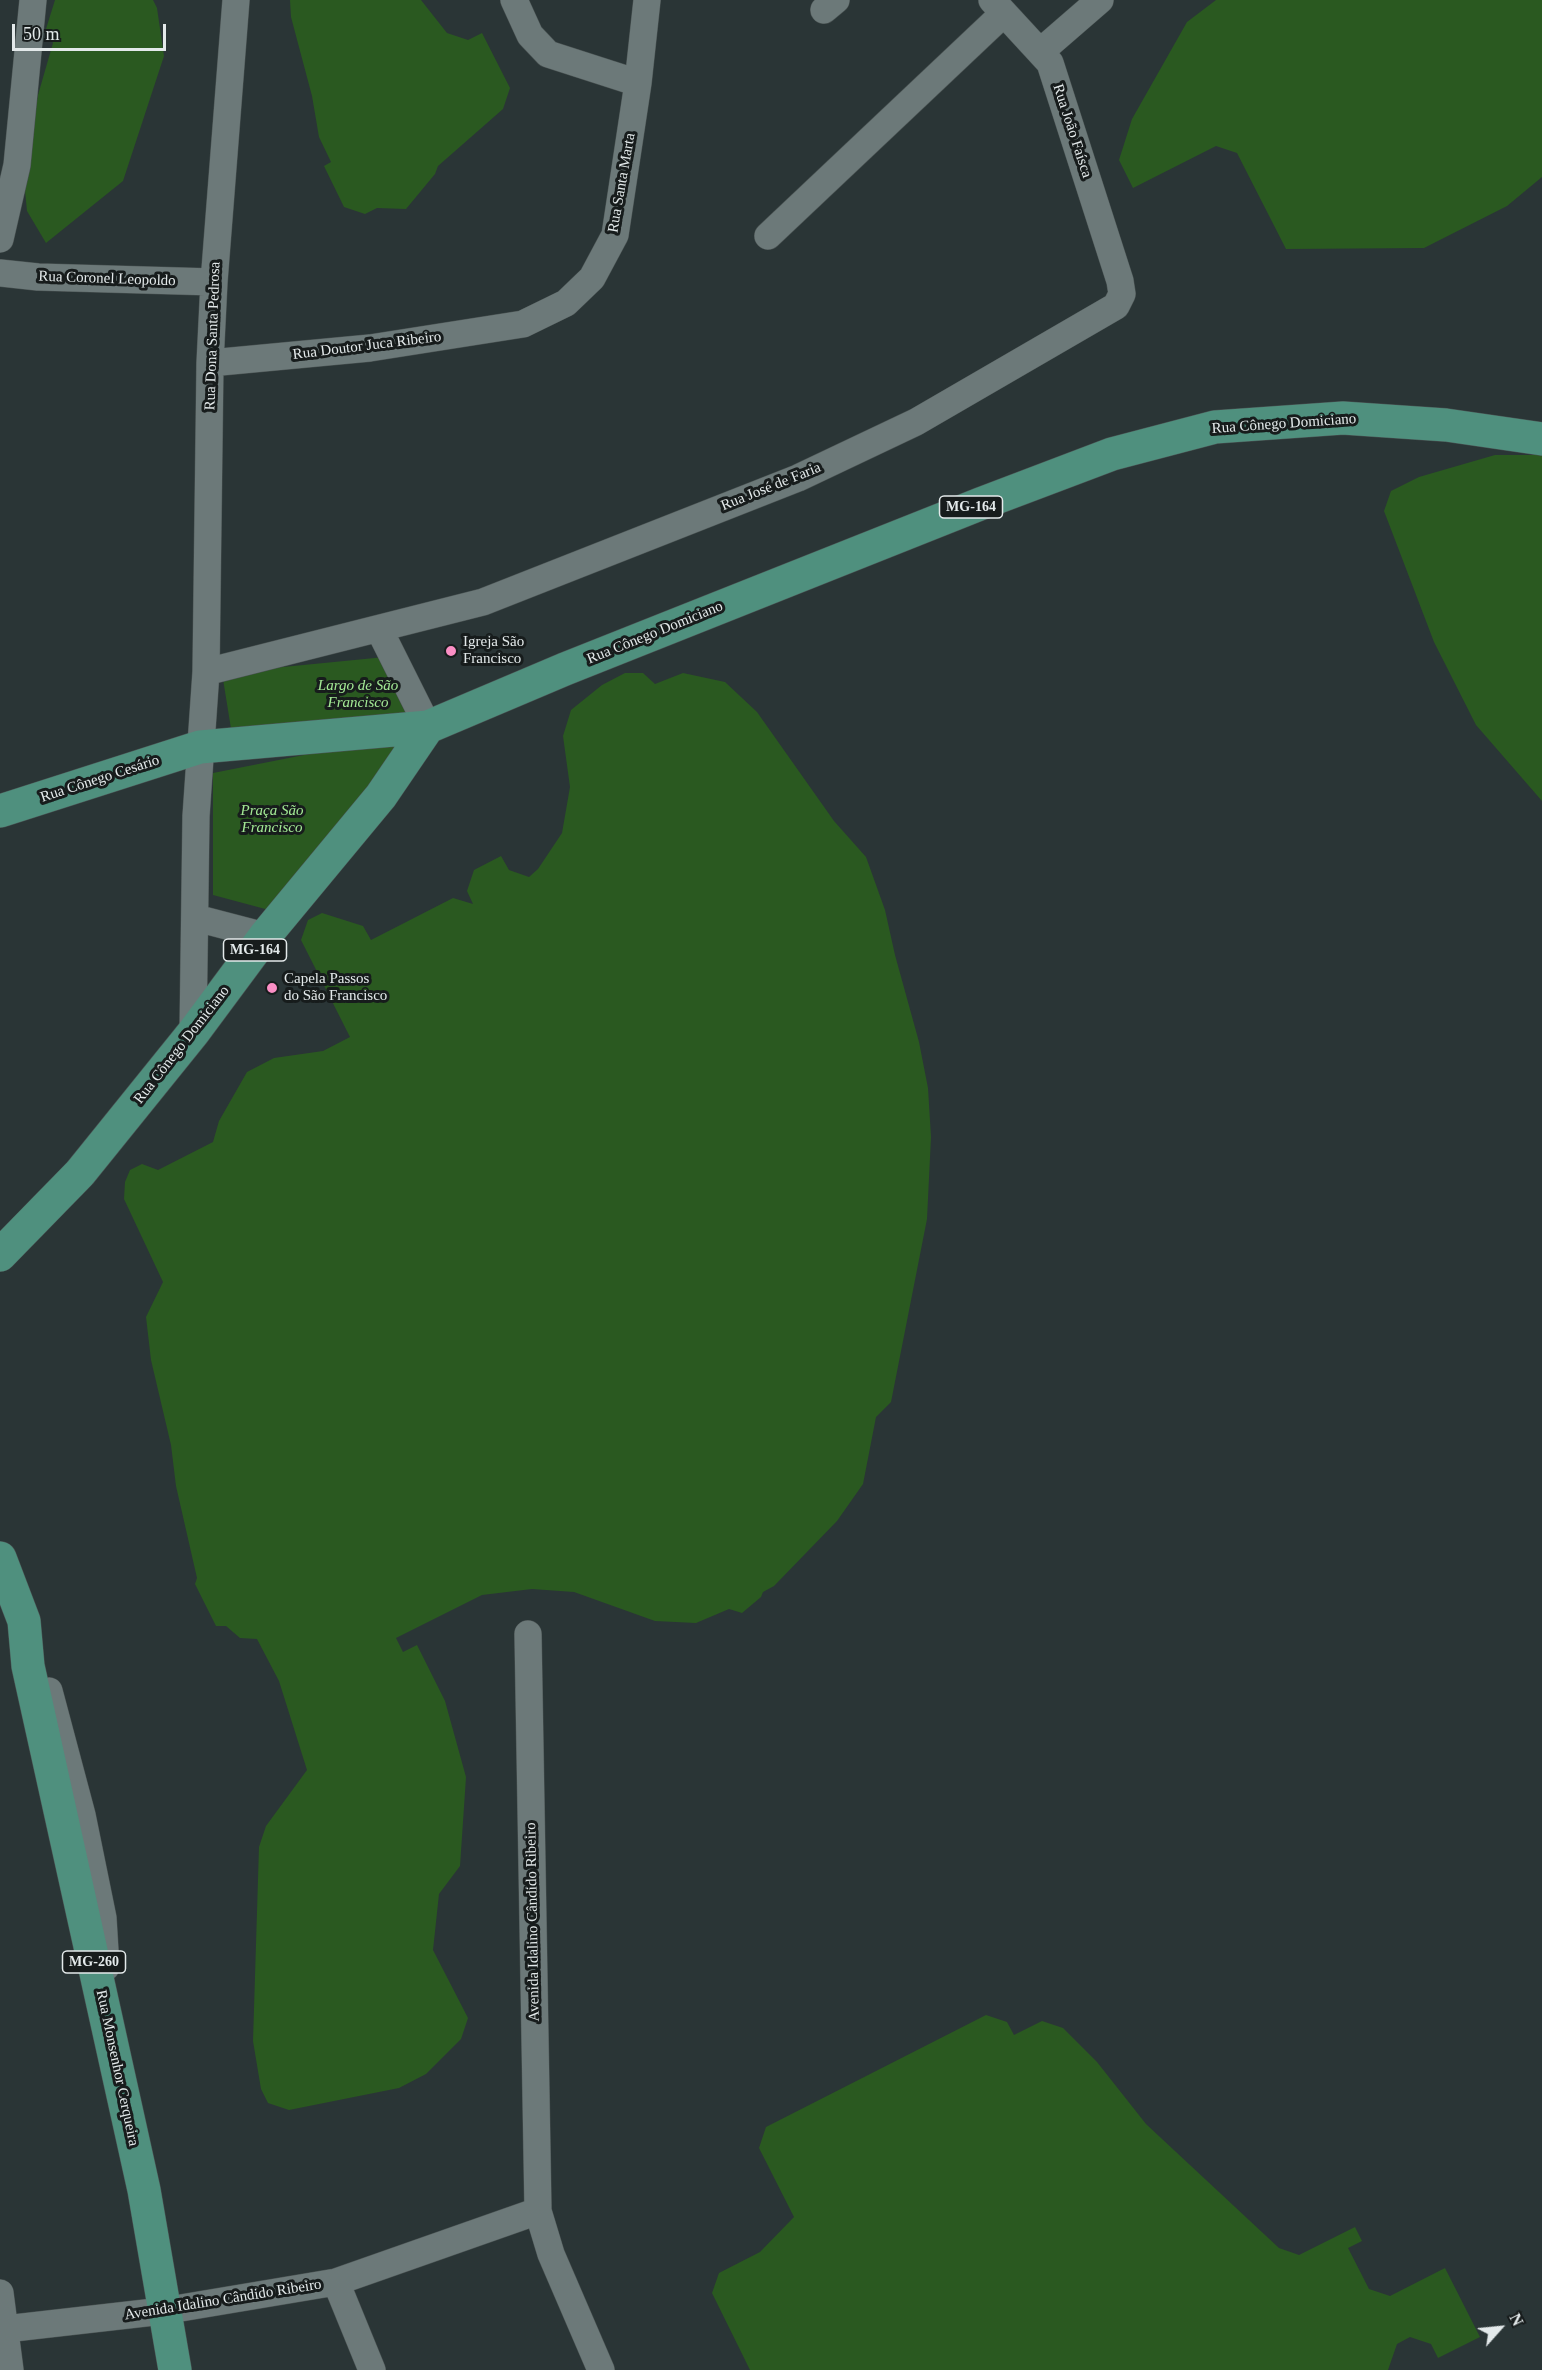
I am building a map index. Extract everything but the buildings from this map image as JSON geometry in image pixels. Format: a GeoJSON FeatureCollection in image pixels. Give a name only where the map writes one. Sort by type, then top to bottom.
{"type":"FeatureCollection","features":[{"type":"Feature","properties":{"kind":"main road","name":"Rua Cônego Domiciano"},"geometry":{"type":"LineString","coordinates":[[0,1255],[80,1173],[193,1033],[265,936],[381,796],[428,727],[565,669],[1046,479],[1112,454],[1215,427],[1343,418],[1446,425],[1542,439]]}},
{"type":"Feature","properties":{"kind":"main road","name":"MG-164"},"geometry":{"type":"LineString","coordinates":[[200,747],[428,727]]}},
{"type":"Feature","properties":{"kind":"main road","name":"Rua Cônego Cesário"},"geometry":{"type":"LineString","coordinates":[[0,811],[200,747]]}},
{"type":"Feature","properties":{"kind":"main road","name":"Rua Monsenhor Cerqueira"},"geometry":{"type":"LineString","coordinates":[[0,1558],[24,1621],[28,1666],[144,2190],[163,2312],[176,2370]]}},
{"type":"Feature","properties":{"kind":"street"},"geometry":{"type":"LineString","coordinates":[[0,239],[8,162],[33,0]]}},
{"type":"Feature","properties":{"kind":"street","name":"Rua Dona Santa Pedrosa"},"geometry":{"type":"LineString","coordinates":[[206,672],[213,282],[236,0]]}},
{"type":"Feature","properties":{"kind":"street"},"geometry":{"type":"LineString","coordinates":[[514,0],[530,35],[548,54],[638,83]]}},
{"type":"Feature","properties":{"kind":"street","name":"Rua Santa Marta"},"geometry":{"type":"LineString","coordinates":[[523,324],[566,303],[579,291],[592,278],[615,235],[638,83],[647,0]]}},
{"type":"Feature","properties":{"kind":"street"},"geometry":{"type":"LineString","coordinates":[[1040,52],[1100,0]]}},
{"type":"Feature","properties":{"kind":"street"},"geometry":{"type":"LineString","coordinates":[[768,236],[998,7]]}},
{"type":"Feature","properties":{"kind":"street","name":"Rua João Faísca"},"geometry":{"type":"LineString","coordinates":[[998,7],[1050,63],[1119,281]]}},
{"type":"Feature","properties":{"kind":"street","name":"Rua Coronel Leopoldo"},"geometry":{"type":"LineString","coordinates":[[3,274],[213,282]]}},
{"type":"Feature","properties":{"kind":"street","name":"Rua José de Faria"},"geometry":{"type":"LineString","coordinates":[[206,672],[483,602],[798,478],[906,428],[1116,306],[1122,294],[1119,281]]}},
{"type":"Feature","properties":{"kind":"street","name":"Rua Doutor Juca Ribeiro"},"geometry":{"type":"LineString","coordinates":[[210,363],[370,348],[523,324]]}},
{"type":"Feature","properties":{"kind":"street"},"geometry":{"type":"LineString","coordinates":[[379,629],[428,727]]}},
{"type":"Feature","properties":{"kind":"street"},"geometry":{"type":"LineString","coordinates":[[193,1033],[196,816],[206,672]]}},
{"type":"Feature","properties":{"kind":"street"},"geometry":{"type":"LineString","coordinates":[[196,918],[265,936]]}},
{"type":"Feature","properties":{"kind":"street","name":"Avenida Idalino Cândido Ribeiro"},"geometry":{"type":"LineString","coordinates":[[528,1634],[538,2211],[551,2254],[602,2370]]}},
{"type":"Feature","properties":{"kind":"street","name":"Avenida Idalino Cândido Ribeiro"},"geometry":{"type":"LineString","coordinates":[[5,2329],[163,2312],[336,2282],[538,2211]]}},
{"type":"Feature","properties":{"kind":"street"},"geometry":{"type":"LineString","coordinates":[[336,2282],[372,2370]]}},
{"type":"Feature","properties":{"kind":"street"},"geometry":{"type":"LineString","coordinates":[[0,2293],[10,2370]]}},
{"type":"Feature","properties":{"kind":"green space"},"geometry":{"type":"Polygon","coordinates":[[[55,0],[153,0],[157,8],[164,56],[123,181],[46,243],[27,211],[24,180],[38,95],[53,43],[46,29],[55,0]]]}},
{"type":"Feature","properties":{"kind":"green space"},"geometry":{"type":"Polygon","coordinates":[[[290,0],[421,0],[447,33],[468,40],[482,33],[510,88],[503,109],[438,166],[435,174],[406,209],[377,208],[365,214],[344,207],[324,166],[331,162],[319,137],[312,96],[291,17],[290,0]]]}},
{"type":"Feature","properties":{"kind":"green space"},"geometry":{"type":"Polygon","coordinates":[[[1216,0],[1542,0],[1542,177],[1507,206],[1424,248],[1286,249],[1237,153],[1216,146],[1133,188],[1119,160],[1132,119],[1187,22],[1216,0]]]}},
{"type":"Feature","properties":{"kind":"green space"},"geometry":{"type":"Polygon","coordinates":[[[1495,455],[1542,455],[1542,801],[1476,725],[1434,642],[1384,511],[1391,491],[1419,477],[1495,455]]]}},
{"type":"Feature","properties":{"kind":"green space","name":"Largo de São Francisco"},"geometry":{"type":"Polygon","coordinates":[[[385,657],[418,724],[233,741],[222,673],[385,657]]]}},
{"type":"Feature","properties":{"kind":"green space"},"geometry":{"type":"Polygon","coordinates":[[[625,673],[643,673],[655,684],[683,673],[725,682],[757,712],[834,821],[866,857],[885,910],[919,1042],[928,1088],[931,1137],[927,1219],[891,1402],[876,1417],[863,1484],[837,1521],[774,1586],[763,1592],[761,1597],[742,1613],[729,1609],[696,1623],[655,1621],[574,1592],[532,1589],[482,1595],[396,1638],[403,1652],[417,1645],[445,1701],[466,1777],[460,1866],[439,1894],[433,1950],[468,2018],[461,2039],[426,2074],[399,2088],[289,2110],[268,2103],[261,2089],[253,2041],[259,1847],[266,1826],[307,1770],[279,1681],[257,1639],[240,1638],[226,1626],[216,1626],[195,1584],[197,1578],[176,1486],[171,1445],[151,1360],[146,1317],[163,1282],[124,1199],[125,1182],[130,1170],[142,1164],[158,1170],[213,1142],[219,1121],[247,1072],[274,1058],[323,1051],[350,1037],[301,940],[308,920],[322,913],[363,926],[371,940],[453,898],[473,904],[467,891],[474,870],[501,856],[509,870],[529,877],[538,869],[562,833],[570,787],[563,736],[571,710],[602,685],[625,673]]]}},
{"type":"Feature","properties":{"kind":"green space","name":"Praça São Francisco"},"geometry":{"type":"Polygon","coordinates":[[[410,734],[269,910],[213,895],[213,773],[410,734]]]}},
{"type":"Feature","properties":{"kind":"green space"},"geometry":{"type":"Polygon","coordinates":[[[986,2015],[1007,2022],[1014,2035],[1042,2021],[1063,2028],[1097,2062],[1146,2124],[1279,2248],[1299,2255],[1355,2227],[1362,2241],[1348,2248],[1369,2289],[1390,2296],[1445,2268],[1480,2337],[1438,2358],[1431,2344],[1410,2337],[1397,2344],[1388,2370],[750,2370],[712,2293],[719,2273],[760,2252],[794,2217],[759,2148],[766,2127],[986,2015]]]}},
{"type":"Feature","properties":{"kind":"place","name":"Igreja São Francisco"},"geometry":{"type":"Point","coordinates":[451,651]}},
{"type":"Feature","properties":{"kind":"place","name":"Capela Passos do São Francisco"},"geometry":{"type":"Point","coordinates":[272,988]}}]}
